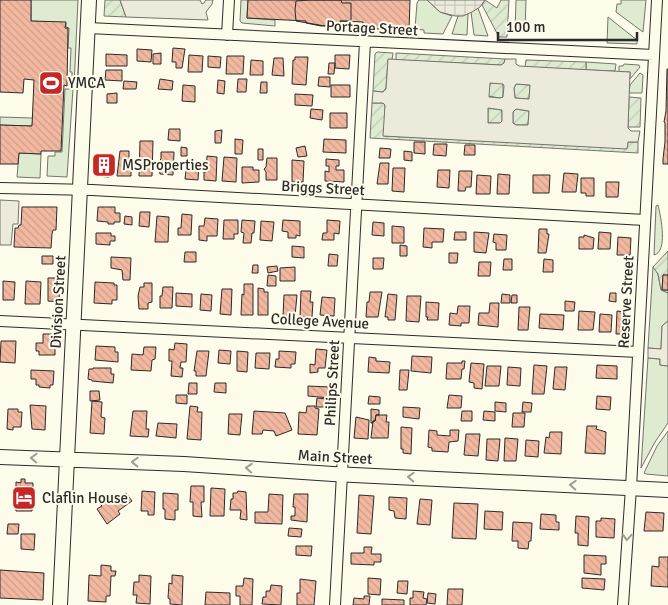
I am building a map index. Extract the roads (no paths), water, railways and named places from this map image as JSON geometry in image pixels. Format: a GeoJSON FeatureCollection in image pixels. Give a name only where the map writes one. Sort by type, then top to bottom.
{"type":"FeatureCollection","features":[{"type":"Feature","properties":{"kind":"main road","name":"Division Street"},"geometry":{"type":"LineString","coordinates":[[60,605],[89,0]]}},
{"type":"Feature","properties":{"kind":"main road","name":"Main Street"},"geometry":{"type":"LineString","coordinates":[[0,457],[184,464],[342,474],[668,490]]}},
{"type":"Feature","properties":{"kind":"street"},"geometry":{"type":"LineString","coordinates":[[227,35],[229,0]]}},
{"type":"Feature","properties":{"kind":"street","name":"Reserve Street"},"geometry":{"type":"LineString","coordinates":[[623,605],[657,0]]}},
{"type":"Feature","properties":{"kind":"street","name":"Portage Street"},"geometry":{"type":"LineString","coordinates":[[88,28],[654,55]]}},
{"type":"Feature","properties":{"kind":"street","name":"Philips Street"},"geometry":{"type":"LineString","coordinates":[[335,605],[365,42]]}},
{"type":"Feature","properties":{"kind":"street","name":"Briggs Street"},"geometry":{"type":"LineString","coordinates":[[0,188],[81,190],[645,220]]}},
{"type":"Feature","properties":{"kind":"street","name":"College Avenue"},"geometry":{"type":"LineString","coordinates":[[0,320],[638,352]]}},
{"type":"Feature","properties":{"kind":"place","name":"YMCA"},"geometry":{"type":"Point","coordinates":[51,83]}},
{"type":"Feature","properties":{"kind":"place","name":"MSProperties"},"geometry":{"type":"Point","coordinates":[104,165]}},
{"type":"Feature","properties":{"kind":"place","name":"Claflin House"},"geometry":{"type":"Point","coordinates":[24,498]}}]}
